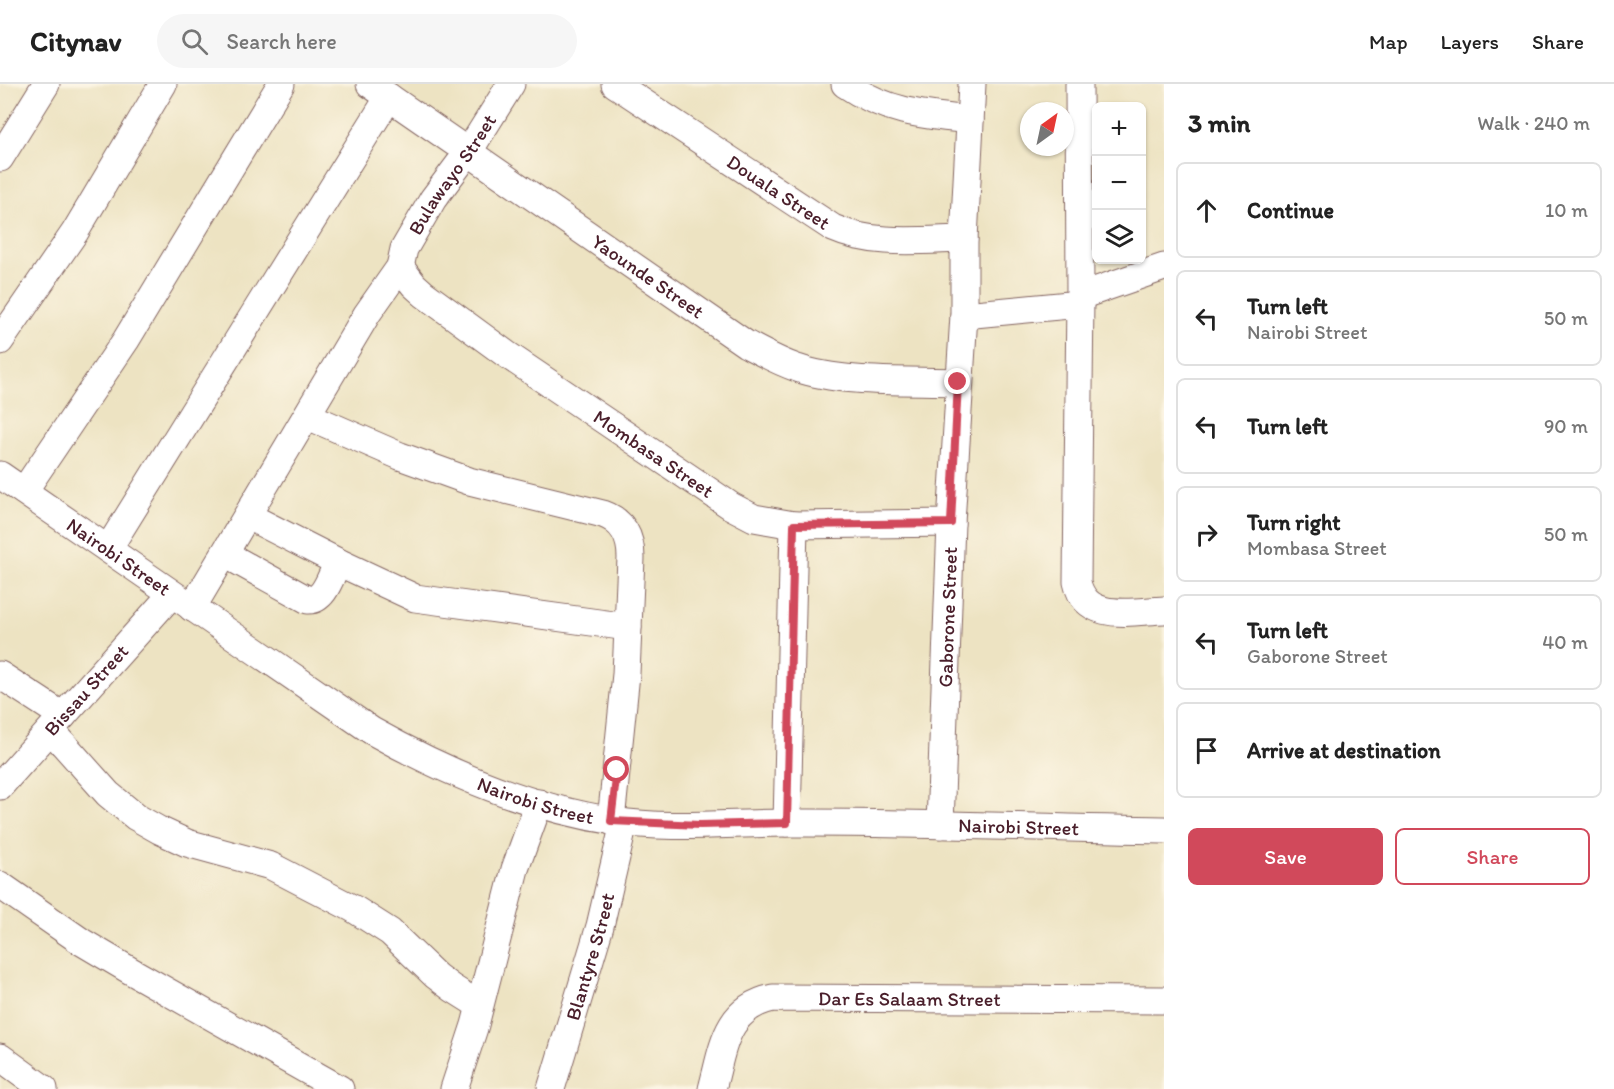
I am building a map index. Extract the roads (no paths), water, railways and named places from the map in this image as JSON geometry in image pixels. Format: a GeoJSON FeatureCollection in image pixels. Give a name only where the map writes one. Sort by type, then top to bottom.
{"type":"FeatureCollection","features":[{"type":"Feature","properties":{"kind":"street"},"geometry":{"type":"LineString","coordinates":[[0,158],[46,84]]}},
{"type":"Feature","properties":{"kind":"street"},"geometry":{"type":"LineString","coordinates":[[0,341],[75,231],[163,84]]}},
{"type":"Feature","properties":{"kind":"street"},"geometry":{"type":"LineString","coordinates":[[24,491],[126,340],[281,84]]}},
{"type":"Feature","properties":{"kind":"street","name":"Bulawayo Street"},"geometry":{"type":"LineString","coordinates":[[308,416],[367,314],[400,267],[404,249],[410,237],[433,200],[469,151],[511,84]]}},
{"type":"Feature","properties":{"kind":"street","name":"Douala Street"},"geometry":{"type":"LineString","coordinates":[[615,84],[833,228],[850,236],[872,239],[964,239]]}},
{"type":"Feature","properties":{"kind":"street"},"geometry":{"type":"LineString","coordinates":[[845,84],[888,107],[908,113],[970,120]]}},
{"type":"Feature","properties":{"kind":"street","name":"Gaborone Street"},"geometry":{"type":"LineString","coordinates":[[940,825],[951,523],[963,315],[964,239],[972,84]]}},
{"type":"Feature","properties":{"kind":"street"},"geometry":{"type":"LineString","coordinates":[[1079,84],[1080,300],[1077,582],[1079,591],[1089,605],[1108,612],[1164,610]]}},
{"type":"Feature","properties":{"kind":"street"},"geometry":{"type":"LineString","coordinates":[[108,549],[380,90]]}},
{"type":"Feature","properties":{"kind":"street","name":"Yaounde Street"},"geometry":{"type":"LineString","coordinates":[[380,90],[769,357],[797,369],[845,378],[958,382]]}},
{"type":"Feature","properties":{"kind":"street","name":"Mombasa Street"},"geometry":{"type":"LineString","coordinates":[[400,267],[419,290],[506,354],[731,506],[754,518],[794,525],[951,523]]}},
{"type":"Feature","properties":{"kind":"street"},"geometry":{"type":"LineString","coordinates":[[963,315],[1080,300],[1164,267]]}},
{"type":"Feature","properties":{"kind":"street","name":"Bissau Street"},"geometry":{"type":"LineString","coordinates":[[0,786],[57,723],[182,601],[225,554],[308,416]]}},
{"type":"Feature","properties":{"kind":"street","name":"Blantyre Street"},"geometry":{"type":"LineString","coordinates":[[308,416],[400,456],[468,482],[603,514],[616,520],[626,532],[631,549],[617,822],[600,926],[552,1089]]}},
{"type":"Feature","properties":{"kind":"street","name":"Nairobi Street"},"geometry":{"type":"LineString","coordinates":[[0,475],[372,731],[407,751],[452,772],[539,803],[617,822],[1164,830]]}},
{"type":"Feature","properties":{"kind":"street"},"geometry":{"type":"LineString","coordinates":[[248,516],[415,598],[628,627]]}},
{"type":"Feature","properties":{"kind":"street"},"geometry":{"type":"LineString","coordinates":[[787,823],[794,525]]}},
{"type":"Feature","properties":{"kind":"street"},"geometry":{"type":"LineString","coordinates":[[225,554],[308,600],[315,600],[321,596],[338,562]]}},
{"type":"Feature","properties":{"kind":"street"},"geometry":{"type":"LineString","coordinates":[[0,675],[57,723],[108,794],[136,817],[187,843],[271,866],[354,909],[390,932],[436,976],[479,1005]]}},
{"type":"Feature","properties":{"kind":"street"},"geometry":{"type":"LineString","coordinates":[[453,1089],[475,1025],[515,869],[539,803]]}},
{"type":"Feature","properties":{"kind":"street"},"geometry":{"type":"LineString","coordinates":[[0,885],[82,942],[130,971],[340,1089]]}},
{"type":"Feature","properties":{"kind":"street","name":"Dar Es Salaam Street"},"geometry":{"type":"LineString","coordinates":[[712,1089],[725,1043],[736,1019],[744,1009],[773,998],[1164,1000]]}},
{"type":"Feature","properties":{"kind":"street"},"geometry":{"type":"LineString","coordinates":[[0,1057],[44,1089]]}}]}
